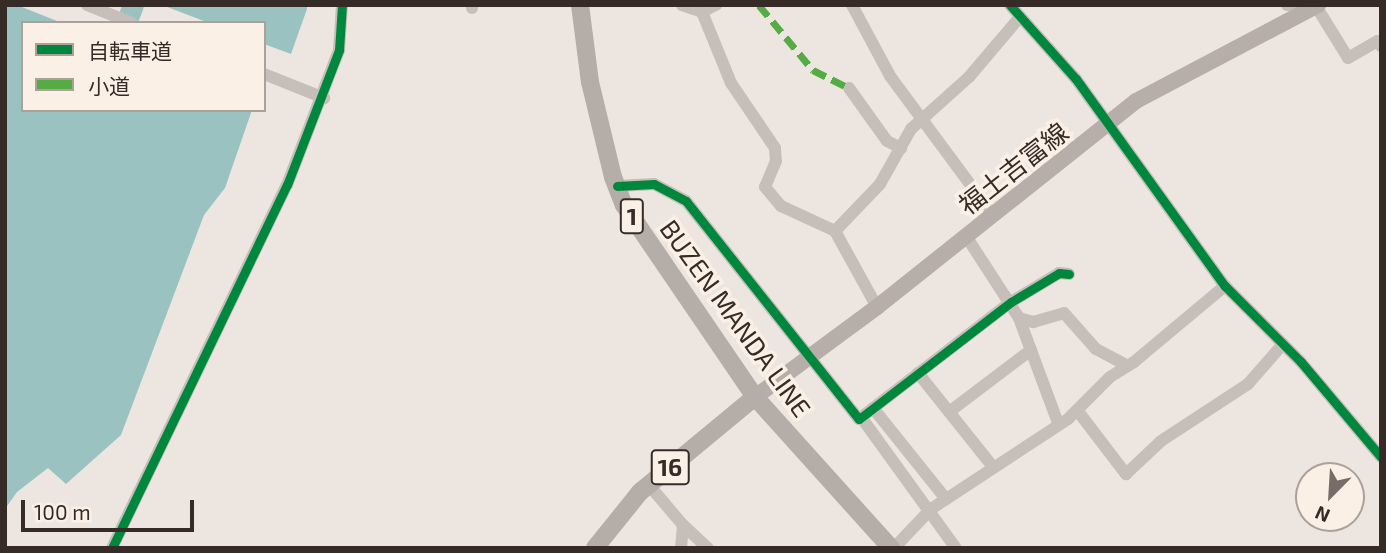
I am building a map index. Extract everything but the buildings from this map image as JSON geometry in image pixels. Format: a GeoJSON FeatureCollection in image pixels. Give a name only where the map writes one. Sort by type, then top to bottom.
{"type":"FeatureCollection","features":[{"type":"Feature","properties":{"kind":"main road","name":"BUZEN MANDA LINE"},"geometry":{"type":"LineString","coordinates":[[580,5],[590,82],[617,186],[680,291],[755,397],[890,547]]}},
{"type":"Feature","properties":{"kind":"main road","name":"福土吉富線"},"geometry":{"type":"LineString","coordinates":[[755,397],[877,307],[1105,125],[1165,82],[1316,6]]}},
{"type":"Feature","properties":{"kind":"main road","name":"16"},"geometry":{"type":"LineString","coordinates":[[595,548],[648,484],[755,397]]}},
{"type":"Feature","properties":{"kind":"street"},"geometry":{"type":"LineString","coordinates":[[87,5],[127,21]]}},
{"type":"Feature","properties":{"kind":"street"},"geometry":{"type":"LineString","coordinates":[[112,548],[287,185],[318,95],[339,50],[342,5]]}},
{"type":"Feature","properties":{"kind":"street"},"geometry":{"type":"LineString","coordinates":[[682,5],[702,12],[716,5]]}},
{"type":"Feature","properties":{"kind":"street"},"geometry":{"type":"LineString","coordinates":[[852,5],[890,76],[992,214]]}},
{"type":"Feature","properties":{"kind":"street"},"geometry":{"type":"LineString","coordinates":[[1010,5],[1076,79],[1105,125],[1225,286],[1283,344],[1381,457]]}},
{"type":"Feature","properties":{"kind":"street"},"geometry":{"type":"LineString","coordinates":[[1287,5],[1316,6],[1348,58],[1378,41],[1381,46]]}},
{"type":"Feature","properties":{"kind":"street"},"geometry":{"type":"LineString","coordinates":[[702,12],[731,83],[775,148],[776,161],[765,187],[781,206],[835,231],[877,307]]}},
{"type":"Feature","properties":{"kind":"street"},"geometry":{"type":"LineString","coordinates":[[835,231],[880,184],[901,148],[922,120],[969,77],[1019,18]]}},
{"type":"Feature","properties":{"kind":"street"},"geometry":{"type":"LineString","coordinates":[[266,75],[318,95]]}},
{"type":"Feature","properties":{"kind":"street"},"geometry":{"type":"LineString","coordinates":[[849,88],[887,141],[901,148]]}},
{"type":"Feature","properties":{"kind":"street"},"geometry":{"type":"LineString","coordinates":[[617,186],[654,184],[686,201],[861,417],[931,509],[956,548]]}},
{"type":"Feature","properties":{"kind":"street"},"geometry":{"type":"LineString","coordinates":[[966,236],[985,271],[1011,302],[1019,318],[1058,423]]}},
{"type":"Feature","properties":{"kind":"street"},"geometry":{"type":"LineString","coordinates":[[861,417],[1011,302],[1059,273],[1069,274]]}},
{"type":"Feature","properties":{"kind":"street"},"geometry":{"type":"LineString","coordinates":[[890,547],[931,509],[1077,410],[1110,377],[1128,366],[1225,286]]}},
{"type":"Feature","properties":{"kind":"street"},"geometry":{"type":"LineString","coordinates":[[1019,318],[1033,322],[1064,313],[1097,349],[1128,366]]}},
{"type":"Feature","properties":{"kind":"street"},"geometry":{"type":"LineString","coordinates":[[1077,410],[1126,474],[1161,441],[1248,384],[1283,344]]}},
{"type":"Feature","properties":{"kind":"street"},"geometry":{"type":"LineString","coordinates":[[949,412],[1031,350]]}},
{"type":"Feature","properties":{"kind":"street"},"geometry":{"type":"LineString","coordinates":[[918,373],[993,467]]}},
{"type":"Feature","properties":{"kind":"street"},"geometry":{"type":"LineString","coordinates":[[873,408],[946,499]]}},
{"type":"Feature","properties":{"kind":"street"},"geometry":{"type":"LineString","coordinates":[[648,484],[683,525],[708,548]]}},
{"type":"Feature","properties":{"kind":"street"},"geometry":{"type":"LineString","coordinates":[[681,548],[683,525]]}},
{"type":"Feature","properties":{"kind":"water"},"geometry":{"type":"Polygon","coordinates":[[[5,5],[17,5],[57,21],[21,21],[21,112],[251,112],[225,188],[204,215],[121,435],[66,484],[48,468],[17,492],[5,509],[5,5]]]}},
{"type":"Feature","properties":{"kind":"water"},"geometry":{"type":"Polygon","coordinates":[[[162,5],[307,5],[291,54],[266,45],[266,21],[204,21],[162,5]]]}},
{"type":"Feature","properties":{"kind":"waterway"},"geometry":{"type":"LineString","coordinates":[[127,21],[133,5]]}},
{"type":"Feature","properties":{"kind":"marked path"},"geometry":{"type":"LineString","coordinates":[[759,5],[813,70],[849,88]]}},
{"type":"Feature","properties":{"kind":"cycle path"},"geometry":{"type":"LineString","coordinates":[[112,548],[287,185],[339,50],[342,5]]}},
{"type":"Feature","properties":{"kind":"cycle path"},"geometry":{"type":"LineString","coordinates":[[1010,5],[1076,79],[1225,286],[1301,362],[1381,457]]}},
{"type":"Feature","properties":{"kind":"cycle path"},"geometry":{"type":"LineString","coordinates":[[617,186],[654,184],[686,201],[859,419],[1011,302],[1059,273],[1069,274]]}}]}
